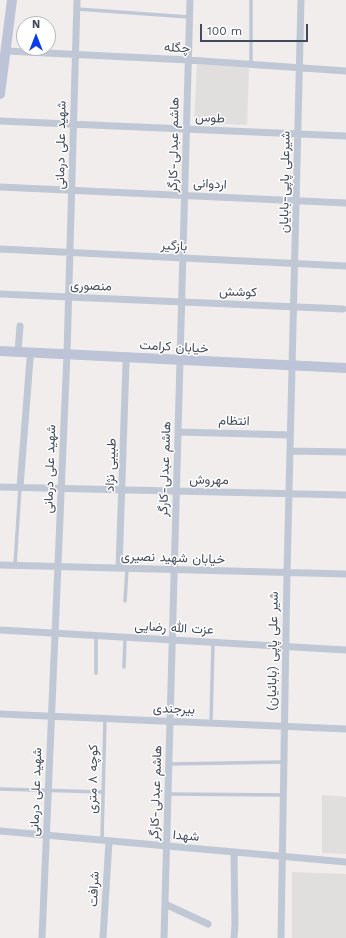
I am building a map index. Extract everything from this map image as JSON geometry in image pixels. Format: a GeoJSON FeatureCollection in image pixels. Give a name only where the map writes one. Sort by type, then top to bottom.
{"type":"FeatureCollection","features":[{"type":"Feature","properties":{"kind":"main road"},"geometry":{"type":"LineString","coordinates":[[0,94],[12,0]]}},
{"type":"Feature","properties":{"kind":"main road","name":"خیابان کرامت"},"geometry":{"type":"LineString","coordinates":[[0,351],[126,363],[180,363]]}},
{"type":"Feature","properties":{"kind":"main road","name":"خیابان کرامت"},"geometry":{"type":"LineString","coordinates":[[0,357],[30,359],[67,357],[292,368],[346,368]]}},
{"type":"Feature","properties":{"kind":"main road","name":"خیابان کرامت"},"geometry":{"type":"LineString","coordinates":[[292,368],[346,374]]}},
{"type":"Feature","properties":{"kind":"street","name":"شهید علی درمانی"},"geometry":{"type":"LineString","coordinates":[[42,938],[67,357],[77,0]]}},
{"type":"Feature","properties":{"kind":"street","name":"هاشم عبدلی-کارگر"},"geometry":{"type":"LineString","coordinates":[[164,938],[190,0]]}},
{"type":"Feature","properties":{"kind":"street","name":"شیرعلی پاپی-بابایان"},"geometry":{"type":"LineString","coordinates":[[292,368],[301,0]]}},
{"type":"Feature","properties":{"kind":"street","name":"چگله"},"geometry":{"type":"LineString","coordinates":[[6,51],[188,60],[346,71]]}},
{"type":"Feature","properties":{"kind":"street","name":"طوس"},"geometry":{"type":"LineString","coordinates":[[0,120],[346,136]]}},
{"type":"Feature","properties":{"kind":"street","name":"اردوانی"},"geometry":{"type":"LineString","coordinates":[[0,187],[346,203]]}},
{"type":"Feature","properties":{"kind":"street","name":"بازگیر"},"geometry":{"type":"LineString","coordinates":[[0,249],[346,266]]}},
{"type":"Feature","properties":{"kind":"street","name":"منصوری"},"geometry":{"type":"LineString","coordinates":[[0,294],[182,302]]}},
{"type":"Feature","properties":{"kind":"street","name":"کوشش"},"geometry":{"type":"LineString","coordinates":[[182,302],[343,309]]}},
{"type":"Feature","properties":{"kind":"street"},"geometry":{"type":"LineString","coordinates":[[18,352],[20,326]]}},
{"type":"Feature","properties":{"kind":"street"},"geometry":{"type":"LineString","coordinates":[[20,487],[30,359]]}},
{"type":"Feature","properties":{"kind":"street","name":"طبیبی نژاد"},"geometry":{"type":"LineString","coordinates":[[123,568],[122,490],[126,363]]}},
{"type":"Feature","properties":{"kind":"street","name":"شیر علی پاپی (بابائیان)"},"geometry":{"type":"LineString","coordinates":[[281,938],[285,647],[292,368]]}},
{"type":"Feature","properties":{"kind":"street","name":"انتظام"},"geometry":{"type":"LineString","coordinates":[[178,432],[290,435]]}},
{"type":"Feature","properties":{"kind":"street"},"geometry":{"type":"LineString","coordinates":[[290,451],[346,452]]}},
{"type":"Feature","properties":{"kind":"street","name":"مهروش"},"geometry":{"type":"LineString","coordinates":[[0,487],[346,495]]}},
{"type":"Feature","properties":{"kind":"street","name":"خیابان شهید نصیری"},"geometry":{"type":"LineString","coordinates":[[0,565],[346,574]]}},
{"type":"Feature","properties":{"kind":"street","name":"عزت الله رضایی"},"geometry":{"type":"LineString","coordinates":[[0,630],[346,650]]}},
{"type":"Feature","properties":{"kind":"street","name":"بیرجندی"},"geometry":{"type":"LineString","coordinates":[[0,714],[346,729]]}},
{"type":"Feature","properties":{"kind":"street","name":"شهدا"},"geometry":{"type":"LineString","coordinates":[[0,831],[346,862]]}},
{"type":"Feature","properties":{"kind":"street","name":"شرافت"},"geometry":{"type":"LineString","coordinates":[[103,938],[105,840]]}},
{"type":"Feature","properties":{"kind":"street"},"geometry":{"type":"LineString","coordinates":[[234,852],[234,938]]}},
{"type":"Feature","properties":{"kind":"street"},"geometry":{"type":"LineString","coordinates":[[165,904],[208,924]]}},
{"type":"Feature","properties":{"kind":"lane"},"geometry":{"type":"LineString","coordinates":[[251,0],[251,65]]}},
{"type":"Feature","properties":{"kind":"lane"},"geometry":{"type":"LineString","coordinates":[[76,9],[189,17]]}},
{"type":"Feature","properties":{"kind":"lane"},"geometry":{"type":"LineString","coordinates":[[16,565],[20,487]]}},
{"type":"Feature","properties":{"kind":"lane"},"geometry":{"type":"LineString","coordinates":[[123,568],[125,601]]}},
{"type":"Feature","properties":{"kind":"lane"},"geometry":{"type":"LineString","coordinates":[[96,636],[96,673]]}},
{"type":"Feature","properties":{"kind":"lane"},"geometry":{"type":"LineString","coordinates":[[124,667],[125,637]]}},
{"type":"Feature","properties":{"kind":"lane"},"geometry":{"type":"LineString","coordinates":[[211,723],[213,642]]}},
{"type":"Feature","properties":{"kind":"lane","name":"کوچه ۸ متری"},"geometry":{"type":"LineString","coordinates":[[105,718],[103,792],[105,840]]}},
{"type":"Feature","properties":{"kind":"lane"},"geometry":{"type":"LineString","coordinates":[[169,764],[284,762]]}},
{"type":"Feature","properties":{"kind":"lane"},"geometry":{"type":"LineString","coordinates":[[0,789],[103,792]]}},
{"type":"Feature","properties":{"kind":"lane"},"geometry":{"type":"LineString","coordinates":[[168,794],[283,795]]}},
{"type":"Feature","properties":{"kind":"shaded area"},"geometry":{"type":"Polygon","coordinates":[[[197,64],[249,68],[247,125],[194,123],[197,64]]]}},
{"type":"Feature","properties":{"kind":"shaded area"},"geometry":{"type":"Polygon","coordinates":[[[322,795],[346,797],[346,854],[322,853],[322,795]]]}},
{"type":"Feature","properties":{"kind":"shaded area"},"geometry":{"type":"Polygon","coordinates":[[[292,872],[346,874],[346,938],[292,938],[292,872]]]}}]}
